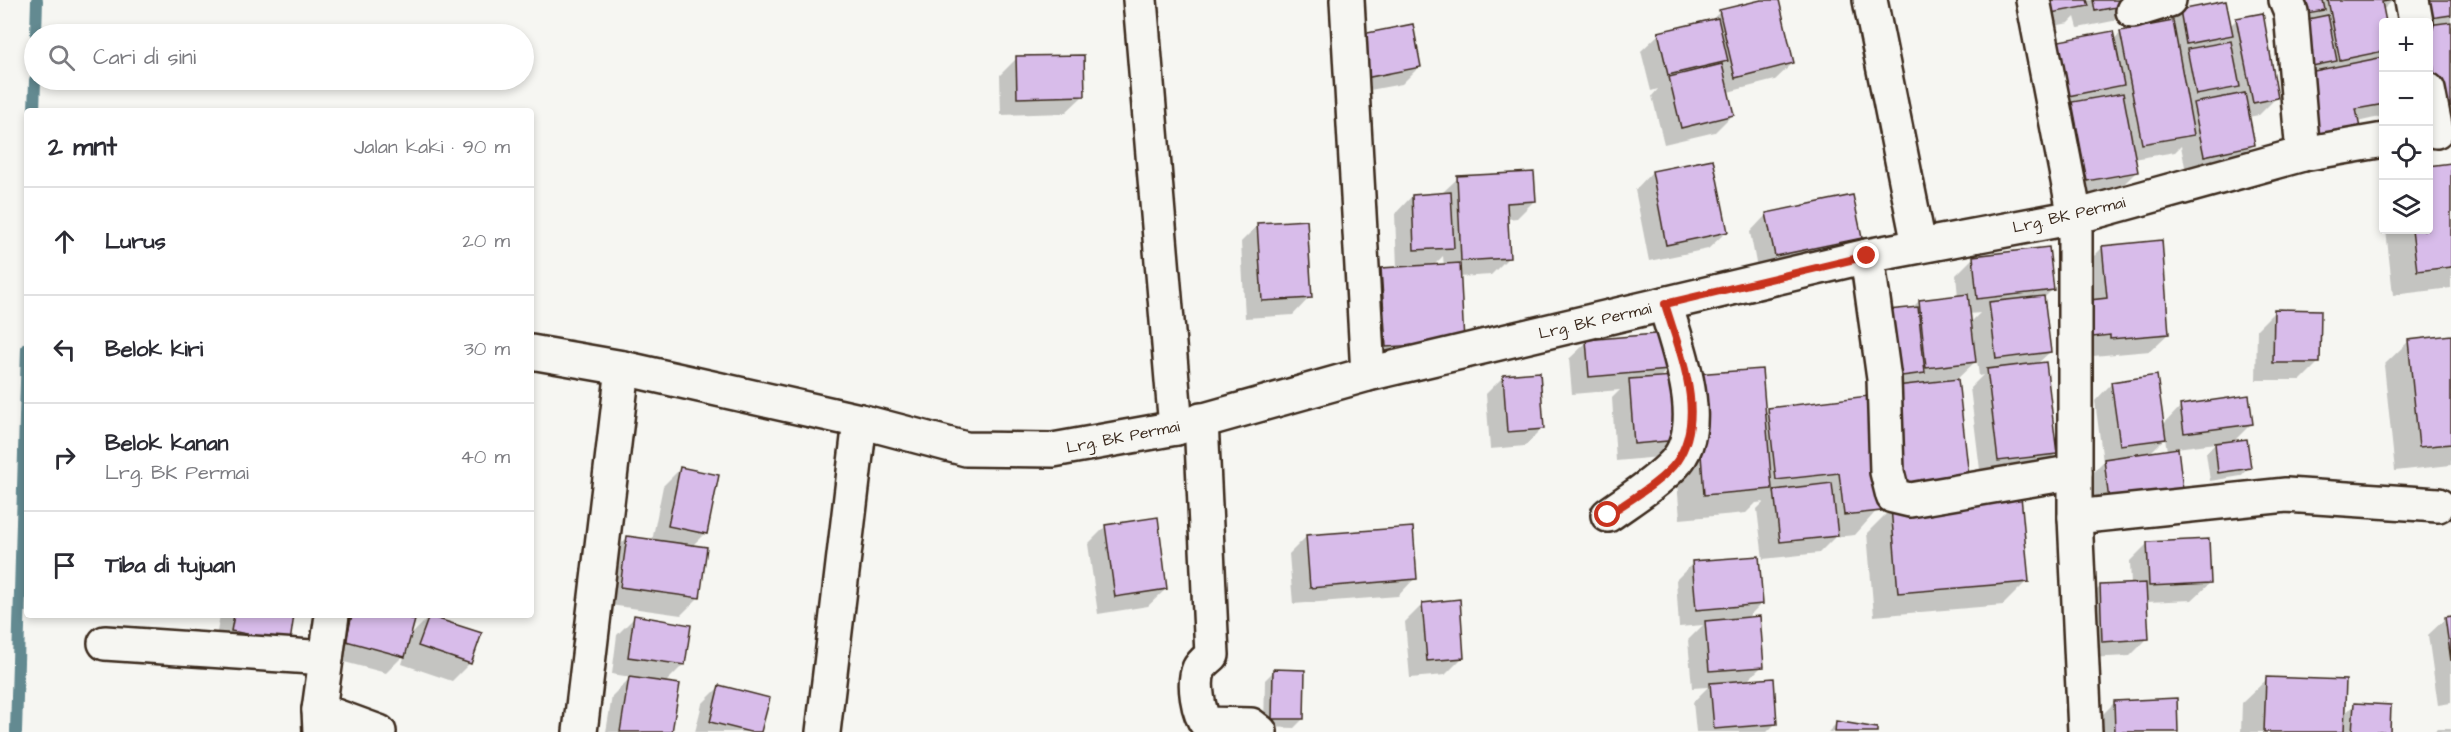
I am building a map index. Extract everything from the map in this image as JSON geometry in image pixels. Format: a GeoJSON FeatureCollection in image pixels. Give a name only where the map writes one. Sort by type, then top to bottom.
{"type":"FeatureCollection","features":[{"type":"Feature","properties":{"kind":"street"},"geometry":{"type":"LineString","coordinates":[[1140,0],[1189,424],[1212,655],[1200,666],[1197,676],[1201,716],[1207,724],[1251,725],[1260,732]]}},
{"type":"Feature","properties":{"kind":"street"},"geometry":{"type":"LineString","coordinates":[[1347,0],[1368,374]]}},
{"type":"Feature","properties":{"kind":"street"},"geometry":{"type":"LineString","coordinates":[[1870,0],[1919,245]]}},
{"type":"Feature","properties":{"kind":"street"},"geometry":{"type":"LineString","coordinates":[[2033,0],[2074,217],[2075,517],[2085,732]]}},
{"type":"Feature","properties":{"kind":"street"},"geometry":{"type":"LineString","coordinates":[[2133,11],[2169,0]]}},
{"type":"Feature","properties":{"kind":"street"},"geometry":{"type":"LineString","coordinates":[[2286,0],[2291,12],[2303,154]]}},
{"type":"Feature","properties":{"kind":"street"},"geometry":{"type":"LineString","coordinates":[[2412,0],[2415,18]]}},
{"type":"Feature","properties":{"kind":"street"},"geometry":{"type":"LineString","coordinates":[[2433,109],[2439,131]]}},
{"type":"Feature","properties":{"kind":"street","name":"Lrg. BK Permai"},"geometry":{"type":"LineString","coordinates":[[534,353],[623,368],[861,421],[966,449],[1053,450],[1189,424],[1368,374],[1867,256],[2074,217],[2303,154],[2379,141]]}},
{"type":"Feature","properties":{"kind":"street"},"geometry":{"type":"LineString","coordinates":[[1867,256],[1884,379],[1887,472],[1893,496],[1910,500],[2075,472]]}},
{"type":"Feature","properties":{"kind":"street"},"geometry":{"type":"LineString","coordinates":[[1608,515],[1676,463],[1686,445],[1690,420],[1689,386],[1665,304]]}},
{"type":"Feature","properties":{"kind":"street"},"geometry":{"type":"LineString","coordinates":[[580,732],[623,368]]}},
{"type":"Feature","properties":{"kind":"street"},"geometry":{"type":"LineString","coordinates":[[823,732],[861,421]]}},
{"type":"Feature","properties":{"kind":"street"},"geometry":{"type":"LineString","coordinates":[[2075,517],[2286,495],[2438,505]]}},
{"type":"Feature","properties":{"kind":"street"},"geometry":{"type":"LineString","coordinates":[[332,618],[319,721],[379,732]]}},
{"type":"Feature","properties":{"kind":"street"},"geometry":{"type":"LineString","coordinates":[[105,644],[326,658]]}},
{"type":"Feature","properties":{"kind":"building"},"geometry":{"type":"Polygon","coordinates":[[[1761,0],[1779,0],[1794,63],[1735,78],[1719,10],[1761,0]]]}},
{"type":"Feature","properties":{"kind":"building"},"geometry":{"type":"Polygon","coordinates":[[[2043,0],[2087,0],[2089,6],[2046,14],[2043,0]]]}},
{"type":"Feature","properties":{"kind":"building"},"geometry":{"type":"Polygon","coordinates":[[[2093,0],[2131,0],[2132,4],[2095,11],[2093,0]]]}},
{"type":"Feature","properties":{"kind":"building"},"geometry":{"type":"Polygon","coordinates":[[[2299,0],[2323,0],[2325,10],[2301,14],[2299,0]]]}},
{"type":"Feature","properties":{"kind":"building"},"geometry":{"type":"Polygon","coordinates":[[[2328,0],[2394,0],[2382,2],[2385,18],[2379,18],[2379,52],[2340,60],[2328,0]]]}},
{"type":"Feature","properties":{"kind":"building"},"geometry":{"type":"Polygon","coordinates":[[[2429,0],[2451,0],[2451,15],[2431,18],[2429,0]]]}},
{"type":"Feature","properties":{"kind":"building"},"geometry":{"type":"Polygon","coordinates":[[[2226,1],[2233,35],[2186,44],[2180,10],[2226,1]]]}},
{"type":"Feature","properties":{"kind":"building"},"geometry":{"type":"Polygon","coordinates":[[[2263,13],[2278,98],[2253,103],[2236,18],[2263,13]]]}},
{"type":"Feature","properties":{"kind":"building"},"geometry":{"type":"Polygon","coordinates":[[[2328,15],[2337,61],[2307,67],[2298,21],[2328,15]]]}},
{"type":"Feature","properties":{"kind":"building"},"geometry":{"type":"Polygon","coordinates":[[[1718,18],[1728,61],[1668,75],[1658,32],[1718,18]]]}},
{"type":"Feature","properties":{"kind":"building"},"geometry":{"type":"Polygon","coordinates":[[[2173,21],[2194,135],[2142,144],[2120,31],[2173,21]]]}},
{"type":"Feature","properties":{"kind":"building"},"geometry":{"type":"Polygon","coordinates":[[[2451,22],[2451,106],[2439,108],[2433,63],[2433,24],[2451,22]]]}},
{"type":"Feature","properties":{"kind":"building"},"geometry":{"type":"Polygon","coordinates":[[[1413,24],[1421,67],[1360,79],[1352,36],[1413,24]]]}},
{"type":"Feature","properties":{"kind":"building"},"geometry":{"type":"Polygon","coordinates":[[[2113,31],[2124,85],[2058,98],[2048,43],[2113,31]]]}},
{"type":"Feature","properties":{"kind":"building"},"geometry":{"type":"Polygon","coordinates":[[[2231,41],[2240,87],[2196,95],[2187,49],[2231,41]]]}},
{"type":"Feature","properties":{"kind":"building"},"geometry":{"type":"Polygon","coordinates":[[[1084,55],[1085,96],[1017,98],[1016,56],[1084,55]]]}},
{"type":"Feature","properties":{"kind":"building"},"geometry":{"type":"Polygon","coordinates":[[[2379,58],[2379,105],[2356,109],[2360,128],[2311,137],[2299,74],[2379,58]]]}},
{"type":"Feature","properties":{"kind":"building"},"geometry":{"type":"Polygon","coordinates":[[[1722,64],[1734,115],[1681,128],[1669,77],[1722,64]]]}},
{"type":"Feature","properties":{"kind":"building"},"geometry":{"type":"Polygon","coordinates":[[[2123,93],[2138,172],[2087,181],[2072,102],[2123,93]]]}},
{"type":"Feature","properties":{"kind":"building"},"geometry":{"type":"Polygon","coordinates":[[[2245,93],[2255,145],[2204,156],[2193,103],[2245,93]]]}},
{"type":"Feature","properties":{"kind":"building"},"geometry":{"type":"Polygon","coordinates":[[[1713,159],[1728,232],[1666,245],[1652,171],[1713,159]]]}},
{"type":"Feature","properties":{"kind":"building"},"geometry":{"type":"Polygon","coordinates":[[[2451,163],[2451,267],[2417,271],[2412,234],[2433,234],[2433,165],[2451,163]]]}},
{"type":"Feature","properties":{"kind":"building"},"geometry":{"type":"Polygon","coordinates":[[[1534,172],[1536,201],[1507,203],[1510,258],[1461,261],[1457,176],[1534,172]]]}},
{"type":"Feature","properties":{"kind":"building"},"geometry":{"type":"Polygon","coordinates":[[[1451,192],[1454,248],[1414,250],[1412,195],[1451,192]]]}},
{"type":"Feature","properties":{"kind":"building"},"geometry":{"type":"Polygon","coordinates":[[[1853,195],[1862,238],[1775,256],[1766,213],[1853,195]]]}},
{"type":"Feature","properties":{"kind":"building"},"geometry":{"type":"Polygon","coordinates":[[[1307,220],[1312,298],[1262,301],[1257,223],[1307,220]]]}},
{"type":"Feature","properties":{"kind":"building"},"geometry":{"type":"Polygon","coordinates":[[[2162,240],[2169,334],[2110,339],[2110,335],[2093,337],[2090,300],[2107,298],[2102,246],[2162,240]]]}},
{"type":"Feature","properties":{"kind":"building"},"geometry":{"type":"Polygon","coordinates":[[[2049,247],[2054,290],[1977,299],[1973,256],[2049,247]]]}},
{"type":"Feature","properties":{"kind":"building"},"geometry":{"type":"Polygon","coordinates":[[[1460,263],[1464,342],[1386,347],[1381,268],[1460,263]]]}},
{"type":"Feature","properties":{"kind":"building"},"geometry":{"type":"Polygon","coordinates":[[[1968,294],[1976,362],[1926,368],[1919,300],[1968,294]]]}},
{"type":"Feature","properties":{"kind":"building"},"geometry":{"type":"Polygon","coordinates":[[[2044,296],[2051,352],[1996,359],[1989,302],[2044,296]]]}},
{"type":"Feature","properties":{"kind":"building"},"geometry":{"type":"Polygon","coordinates":[[[1918,307],[1925,373],[1886,378],[1878,311],[1918,307]]]}},
{"type":"Feature","properties":{"kind":"building"},"geometry":{"type":"Polygon","coordinates":[[[2274,309],[2321,310],[2320,363],[2273,363],[2274,309]]]}},
{"type":"Feature","properties":{"kind":"building"},"geometry":{"type":"Polygon","coordinates":[[[1666,333],[1669,370],[1589,377],[1586,340],[1666,333]]]}},
{"type":"Feature","properties":{"kind":"building"},"geometry":{"type":"Polygon","coordinates":[[[2451,335],[2451,444],[2419,447],[2408,340],[2451,335]]]}},
{"type":"Feature","properties":{"kind":"building"},"geometry":{"type":"Polygon","coordinates":[[[2046,362],[2057,454],[1998,461],[1987,369],[2046,362]]]}},
{"type":"Feature","properties":{"kind":"building"},"geometry":{"type":"Polygon","coordinates":[[[1762,369],[1772,489],[1704,495],[1695,374],[1762,369]]]}},
{"type":"Feature","properties":{"kind":"building"},"geometry":{"type":"Polygon","coordinates":[[[1540,372],[1544,429],[1507,432],[1503,375],[1540,372]]]}},
{"type":"Feature","properties":{"kind":"building"},"geometry":{"type":"Polygon","coordinates":[[[2157,375],[2166,439],[2120,445],[2111,382],[2157,375]]]}},
{"type":"Feature","properties":{"kind":"building"},"geometry":{"type":"Polygon","coordinates":[[[1674,376],[1679,440],[1634,444],[1629,379],[1674,376]]]}},
{"type":"Feature","properties":{"kind":"building"},"geometry":{"type":"Polygon","coordinates":[[[1958,379],[1969,477],[1898,485],[1887,387],[1958,379]]]}},
{"type":"Feature","properties":{"kind":"building"},"geometry":{"type":"Polygon","coordinates":[[[2249,395],[2253,424],[2184,433],[2180,405],[2249,395]]]}},
{"type":"Feature","properties":{"kind":"building"},"geometry":{"type":"Polygon","coordinates":[[[1868,396],[1881,511],[1844,515],[1839,473],[1776,480],[1768,408],[1868,396]]]}},
{"type":"Feature","properties":{"kind":"building"},"geometry":{"type":"Polygon","coordinates":[[[2247,439],[2251,468],[2218,473],[2215,443],[2247,439]]]}},
{"type":"Feature","properties":{"kind":"building"},"geometry":{"type":"Polygon","coordinates":[[[2178,448],[2183,490],[2109,501],[2104,459],[2178,448]]]}},
{"type":"Feature","properties":{"kind":"building"},"geometry":{"type":"Polygon","coordinates":[[[680,467],[719,475],[707,534],[668,526],[680,467]]]}},
{"type":"Feature","properties":{"kind":"building"},"geometry":{"type":"Polygon","coordinates":[[[1832,483],[1838,536],[1780,542],[1774,490],[1832,483]]]}},
{"type":"Feature","properties":{"kind":"building"},"geometry":{"type":"Polygon","coordinates":[[[2021,496],[2029,582],[1898,593],[1891,507],[2021,496]]]}},
{"type":"Feature","properties":{"kind":"building"},"geometry":{"type":"Polygon","coordinates":[[[1158,517],[1167,589],[1115,597],[1105,525],[1158,517]]]}},
{"type":"Feature","properties":{"kind":"building"},"geometry":{"type":"Polygon","coordinates":[[[1413,527],[1417,579],[1310,588],[1306,535],[1413,527]]]}},
{"type":"Feature","properties":{"kind":"building"},"geometry":{"type":"Polygon","coordinates":[[[627,536],[707,547],[700,598],[620,587],[627,536]]]}},
{"type":"Feature","properties":{"kind":"building"},"geometry":{"type":"Polygon","coordinates":[[[2209,539],[2211,583],[2149,586],[2147,542],[2209,539]]]}},
{"type":"Feature","properties":{"kind":"building"},"geometry":{"type":"Polygon","coordinates":[[[1759,556],[1763,604],[1696,610],[1692,561],[1759,556]]]}},
{"type":"Feature","properties":{"kind":"building"},"geometry":{"type":"Polygon","coordinates":[[[2146,583],[2149,639],[2102,642],[2100,585],[2146,583]]]}},
{"type":"Feature","properties":{"kind":"building"},"geometry":{"type":"Polygon","coordinates":[[[1460,599],[1464,658],[1427,661],[1422,603],[1460,599]]]}},
{"type":"Feature","properties":{"kind":"building"},"geometry":{"type":"Polygon","coordinates":[[[634,615],[691,625],[685,665],[628,657],[634,615]]]}},
{"type":"Feature","properties":{"kind":"building"},"geometry":{"type":"Polygon","coordinates":[[[1760,616],[1764,667],[1709,671],[1705,621],[1760,616]]]}},
{"type":"Feature","properties":{"kind":"building"},"geometry":{"type":"Polygon","coordinates":[[[2451,616],[2451,661],[2445,617],[2451,616]]]}},
{"type":"Feature","properties":{"kind":"building"},"geometry":{"type":"Polygon","coordinates":[[[233,618],[294,618],[290,642],[231,631],[233,618]]]}},
{"type":"Feature","properties":{"kind":"building"},"geometry":{"type":"Polygon","coordinates":[[[351,618],[415,620],[405,657],[346,641],[351,618]]]}},
{"type":"Feature","properties":{"kind":"building"},"geometry":{"type":"Polygon","coordinates":[[[428,618],[435,618],[482,633],[471,664],[418,646],[428,618]]]}},
{"type":"Feature","properties":{"kind":"building"},"geometry":{"type":"Polygon","coordinates":[[[1273,669],[1305,670],[1304,719],[1272,719],[1273,669]]]}},
{"type":"Feature","properties":{"kind":"building"},"geometry":{"type":"Polygon","coordinates":[[[629,677],[680,684],[672,732],[620,732],[629,677]]]}},
{"type":"Feature","properties":{"kind":"building"},"geometry":{"type":"Polygon","coordinates":[[[2266,677],[2346,680],[2344,732],[2264,732],[2266,677]]]}},
{"type":"Feature","properties":{"kind":"building"},"geometry":{"type":"Polygon","coordinates":[[[1774,678],[1777,724],[1714,729],[1710,683],[1774,678]]]}},
{"type":"Feature","properties":{"kind":"building"},"geometry":{"type":"Polygon","coordinates":[[[719,685],[770,698],[761,732],[750,732],[710,722],[719,685]]]}},
{"type":"Feature","properties":{"kind":"building"},"geometry":{"type":"Polygon","coordinates":[[[2177,698],[2178,732],[2115,732],[2114,701],[2177,698]]]}},
{"type":"Feature","properties":{"kind":"building"},"geometry":{"type":"Polygon","coordinates":[[[2354,703],[2391,705],[2390,732],[2352,732],[2354,703]]]}},
{"type":"Feature","properties":{"kind":"building"},"geometry":{"type":"Polygon","coordinates":[[[1836,721],[1877,728],[1877,732],[1835,732],[1836,721]]]}},
{"type":"Feature","properties":{"kind":"waterway"},"geometry":{"type":"LineString","coordinates":[[36,24],[37,0]]}},
{"type":"Feature","properties":{"kind":"waterway"},"geometry":{"type":"LineString","coordinates":[[34,108],[35,90]]}},
{"type":"Feature","properties":{"kind":"waterway"},"geometry":{"type":"LineString","coordinates":[[16,732],[24,453]]}},
{"type":"Feature","properties":{"kind":"route"},"geometry":{"type":"LineString","coordinates":[[1608,515],[1676,463],[1686,445],[1690,420],[1689,386],[1665,304],[1867,256]]}}]}
